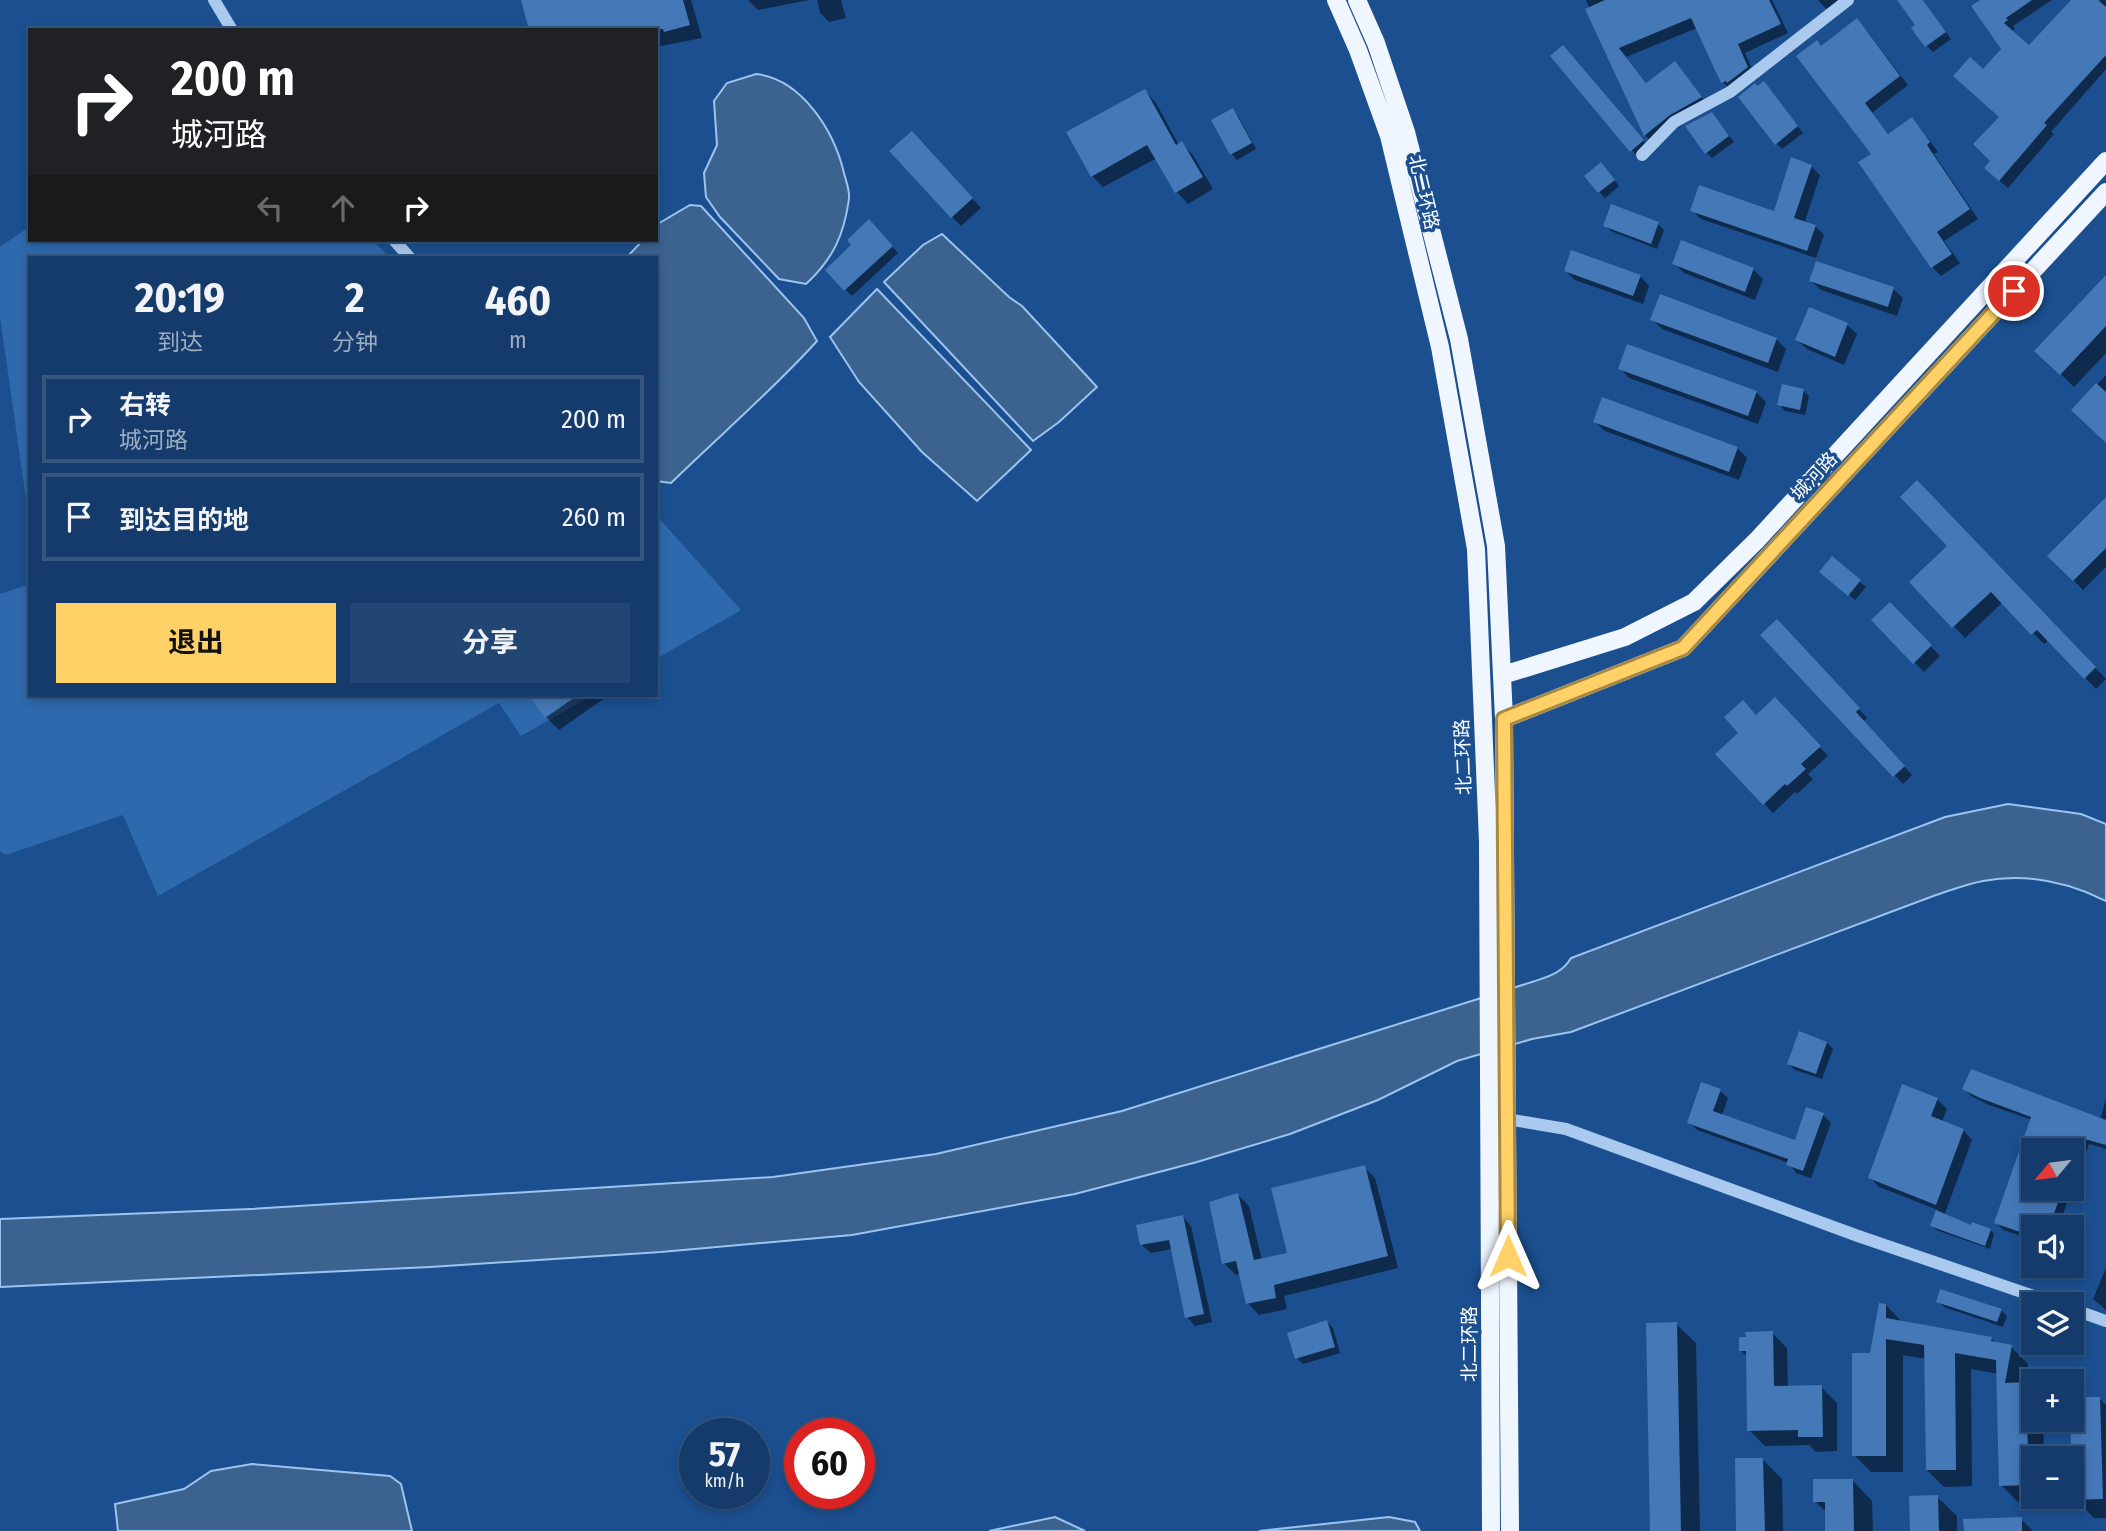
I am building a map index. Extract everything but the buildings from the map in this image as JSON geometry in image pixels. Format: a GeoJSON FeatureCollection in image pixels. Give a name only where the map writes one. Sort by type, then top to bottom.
{"type":"FeatureCollection","features":[{"type":"Feature","properties":{"kind":"main road","name":"北二环路"},"geometry":{"type":"LineString","coordinates":[[1336,0],[1359,50],[1389,136],[1440,347],[1476,550],[1488,842],[1491,1531]]}},
{"type":"Feature","properties":{"kind":"main road","name":"北二环路"},"geometry":{"type":"LineString","coordinates":[[1357,0],[1376,43],[1406,132],[1459,339],[1496,546],[1504,719],[1510,1531]]}},
{"type":"Feature","properties":{"kind":"main road","name":"城河路"},"geometry":{"type":"LineString","coordinates":[[1503,675],[1625,637],[1694,601],[1757,540],[2106,162]]}},
{"type":"Feature","properties":{"kind":"main road","name":"城河路"},"geometry":{"type":"LineString","coordinates":[[1504,719],[1683,648],[2106,192]]}},
{"type":"Feature","properties":{"kind":"street"},"geometry":{"type":"LineString","coordinates":[[214,0],[231,28]]}},
{"type":"Feature","properties":{"kind":"street"},"geometry":{"type":"LineString","coordinates":[[1642,155],[1674,122],[1730,92],[1848,0]]}},
{"type":"Feature","properties":{"kind":"street"},"geometry":{"type":"LineString","coordinates":[[396,242],[409,256]]}},
{"type":"Feature","properties":{"kind":"street"},"geometry":{"type":"LineString","coordinates":[[1507,1119],[1566,1129],[1858,1236],[2022,1292]]}},
{"type":"Feature","properties":{"kind":"street"},"geometry":{"type":"LineString","coordinates":[[2084,1313],[2106,1321]]}},
{"type":"Feature","properties":{"kind":"shaded area"},"geometry":{"type":"Polygon","coordinates":[[[756,74],[773,78],[788,86],[814,110],[832,141],[848,186],[849,199],[844,224],[836,246],[806,284],[779,279],[720,217],[706,197],[704,173],[717,145],[714,101],[727,83],[756,74]]]}},
{"type":"Feature","properties":{"kind":"shaded area"},"geometry":{"type":"Polygon","coordinates":[[[690,205],[701,206],[804,318],[817,341],[764,396],[671,483],[658,481],[658,256],[628,256],[641,242],[658,242],[658,224],[690,205]]]}},
{"type":"Feature","properties":{"kind":"shaded area"},"geometry":{"type":"Polygon","coordinates":[[[28,227],[28,242],[375,242],[388,256],[28,256],[28,513],[0,317],[0,247],[28,227]]]}},
{"type":"Feature","properties":{"kind":"shaded area"},"geometry":{"type":"Polygon","coordinates":[[[942,234],[1022,306],[1097,387],[1059,422],[1033,441],[884,282],[923,245],[942,234]]]}},
{"type":"Feature","properties":{"kind":"shaded area"},"geometry":{"type":"Polygon","coordinates":[[[877,289],[1031,450],[977,501],[922,452],[859,382],[830,337],[877,289]]]}},
{"type":"Feature","properties":{"kind":"shaded area"},"geometry":{"type":"Polygon","coordinates":[[[658,517],[741,610],[658,658],[658,517]]]}},
{"type":"Feature","properties":{"kind":"shaded area"},"geometry":{"type":"Polygon","coordinates":[[[28,585],[28,697],[589,697],[521,736],[499,703],[158,896],[123,815],[6,855],[0,851],[0,594],[28,585]]]}},
{"type":"Feature","properties":{"kind":"shaded area"},"geometry":{"type":"Polygon","coordinates":[[[2008,804],[2081,814],[2106,824],[2106,901],[2062,884],[2031,879],[1999,879],[1965,885],[1571,1032],[1532,1039],[1457,1061],[1378,1100],[1290,1134],[1075,1194],[852,1235],[661,1252],[430,1267],[0,1287],[0,1219],[250,1209],[773,1177],[936,1154],[1122,1111],[1541,979],[1560,970],[1571,958],[1945,817],[2008,804]]]}},
{"type":"Feature","properties":{"kind":"shaded area"},"geometry":{"type":"Polygon","coordinates":[[[252,1464],[390,1476],[401,1484],[412,1531],[118,1531],[115,1504],[184,1489],[211,1471],[252,1464]]]}},
{"type":"Feature","properties":{"kind":"shaded area"},"geometry":{"type":"Polygon","coordinates":[[[1055,1517],[1085,1531],[989,1531],[1055,1517]]]}},
{"type":"Feature","properties":{"kind":"shaded area"},"geometry":{"type":"Polygon","coordinates":[[[1389,1517],[1415,1522],[1420,1531],[1259,1531],[1389,1517]]]}},
{"type":"Feature","properties":{"kind":"route"},"geometry":{"type":"LineString","coordinates":[[1508,1256],[1504,719],[1683,648],[2014,291]]}}]}
